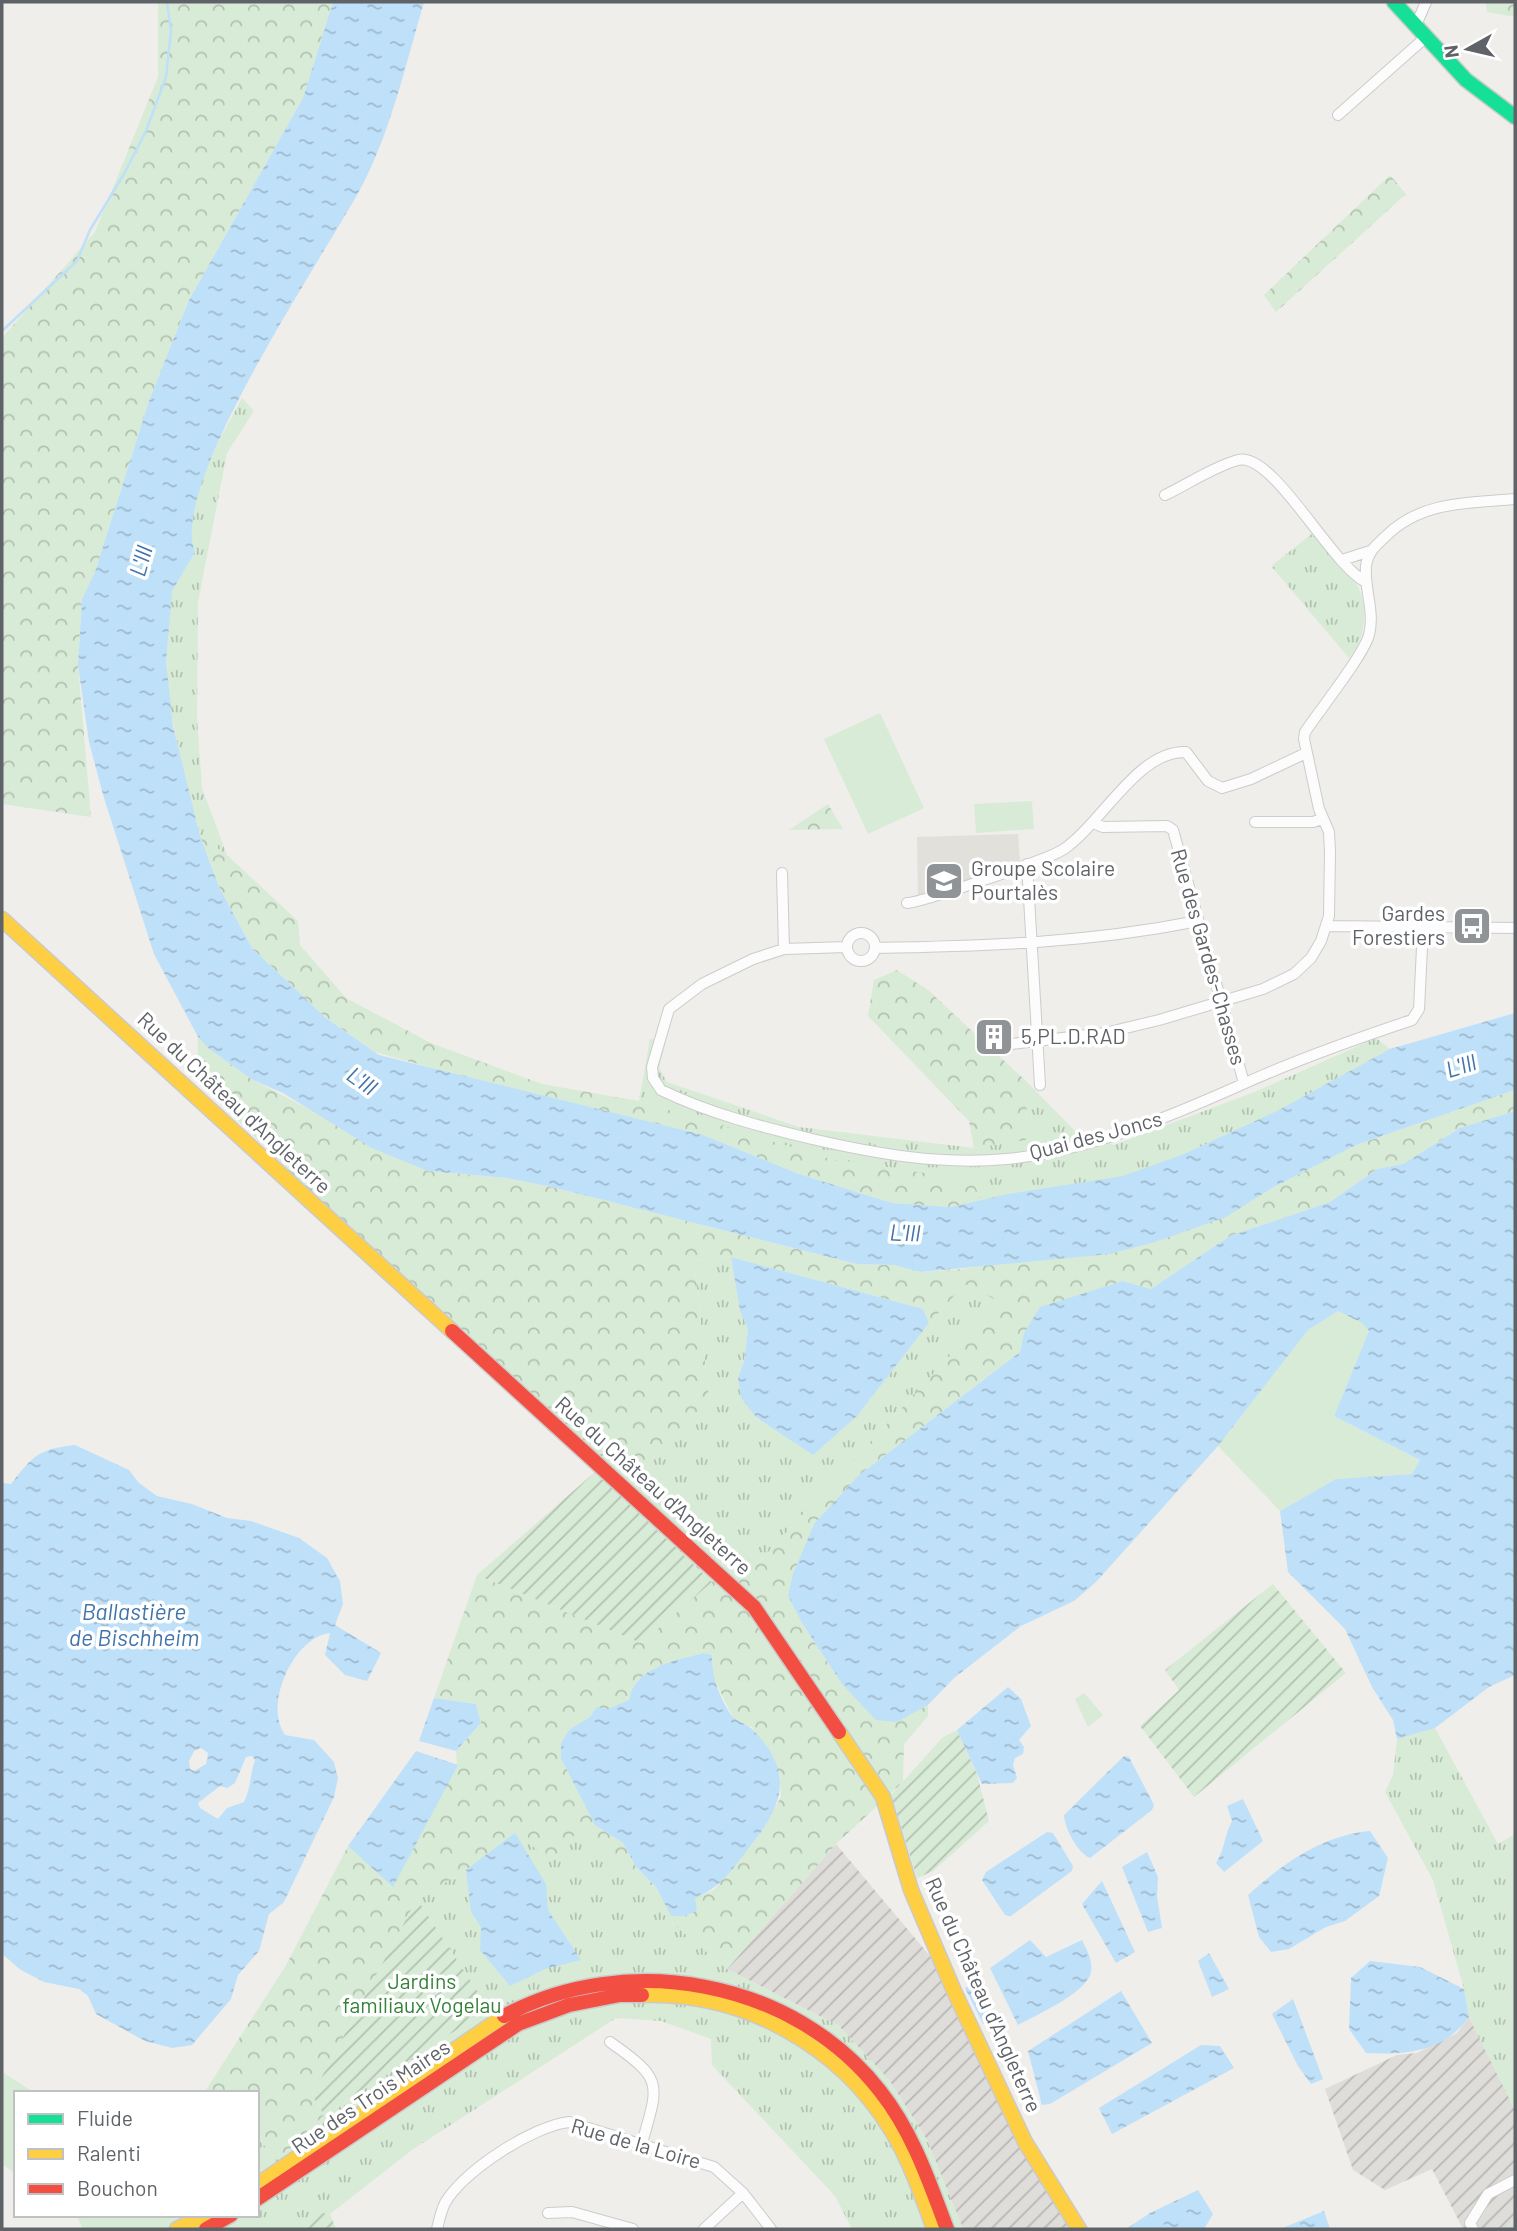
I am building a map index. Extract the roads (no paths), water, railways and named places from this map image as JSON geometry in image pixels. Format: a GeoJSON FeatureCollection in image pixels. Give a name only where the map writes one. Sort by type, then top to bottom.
{"type":"FeatureCollection","features":[{"type":"Feature","properties":{"kind":"main road"},"geometry":{"type":"LineString","coordinates":[[1394,2],[1466,80],[1515,117]]}},
{"type":"Feature","properties":{"kind":"main road","name":"Rue du Château d'Angleterre"},"geometry":{"type":"LineString","coordinates":[[2,919],[754,1607],[883,1797],[911,1889],[954,1990],[1025,2142],[1079,2229]]}},
{"type":"Feature","properties":{"kind":"main road","name":"Rue des Trois Maires"},"geometry":{"type":"LineString","coordinates":[[259,2184],[472,2034],[515,2010],[537,2000],[589,1985],[662,1980],[705,1985],[744,1996],[801,2022],[842,2054],[867,2076],[895,2113],[918,2154],[947,2229]]}},
{"type":"Feature","properties":{"kind":"main road","name":"Rue des Trois Maires"},"geometry":{"type":"LineString","coordinates":[[259,2198],[518,2024],[547,2011],[596,1997],[654,1992],[715,2000],[746,2010],[779,2025],[829,2058],[858,2084],[886,2121],[906,2157],[934,2229]]}},
{"type":"Feature","properties":{"kind":"main road"},"geometry":{"type":"LineString","coordinates":[[177,2229],[202,2217]]}},
{"type":"Feature","properties":{"kind":"main road"},"geometry":{"type":"LineString","coordinates":[[206,2229],[227,2217]]}},
{"type":"Feature","properties":{"kind":"street"},"geometry":{"type":"LineString","coordinates":[[1338,115],[1421,31],[1426,2]]}},
{"type":"Feature","properties":{"kind":"street"},"geometry":{"type":"LineString","coordinates":[[1166,495],[1238,460],[1248,459],[1268,471],[1333,553],[1357,578],[1366,582]]}},
{"type":"Feature","properties":{"kind":"street"},"geometry":{"type":"LineString","coordinates":[[1342,560],[1370,551],[1397,525],[1422,511],[1443,505],[1515,499]]}},
{"type":"Feature","properties":{"kind":"street"},"geometry":{"type":"LineString","coordinates":[[1012,1044],[1118,1030],[1264,989],[1294,974],[1311,958],[1327,926],[1330,852],[1329,832],[1322,819],[1306,753],[1305,732],[1366,643],[1370,633],[1371,612],[1366,582],[1370,551]]}},
{"type":"Feature","properties":{"kind":"street"},"geometry":{"type":"LineString","coordinates":[[907,903],[1062,850],[1094,823],[1145,768],[1167,753],[1186,752],[1208,781],[1222,788],[1251,779],[1306,753]]}},
{"type":"Feature","properties":{"kind":"street"},"geometry":{"type":"LineString","coordinates":[[1255,822],[1313,822],[1322,819]]}},
{"type":"Feature","properties":{"kind":"street","name":"Rue des Gardes-Chasses"},"geometry":{"type":"LineString","coordinates":[[1094,823],[1104,827],[1167,826],[1173,830],[1244,1083]]}},
{"type":"Feature","properties":{"kind":"street"},"geometry":{"type":"LineString","coordinates":[[1027,864],[1036,1042],[1041,1085]]}},
{"type":"Feature","properties":{"kind":"street"},"geometry":{"type":"LineString","coordinates":[[782,873],[784,949],[847,947]]}},
{"type":"Feature","properties":{"kind":"street"},"geometry":{"type":"LineString","coordinates":[[875,948],[1086,940],[1198,921]]}},
{"type":"Feature","properties":{"kind":"street"},"geometry":{"type":"LineString","coordinates":[[1327,926],[1515,928]]}},
{"type":"Feature","properties":{"kind":"street","name":"Quai des Joncs"},"geometry":{"type":"LineString","coordinates":[[784,949],[753,959],[702,984],[669,1009],[652,1067],[653,1078],[661,1090],[774,1130],[872,1153],[926,1160],[1007,1159],[1085,1143],[1186,1110],[1334,1046],[1412,1020],[1419,1009],[1423,927]]}},
{"type":"Feature","properties":{"kind":"street"},"geometry":{"type":"LineString","coordinates":[[862,933],[870,936],[875,948],[872,956],[860,961],[849,955],[847,947],[853,936],[862,933]]}},
{"type":"Feature","properties":{"kind":"street"},"geometry":{"type":"LineString","coordinates":[[610,2042],[634,2059],[653,2081],[656,2093],[642,2143]]}},
{"type":"Feature","properties":{"kind":"street","name":"Rue de la Loire"},"geometry":{"type":"LineString","coordinates":[[437,2229],[444,2204],[465,2179],[535,2130],[569,2122],[714,2167],[743,2193],[771,2229]]}},
{"type":"Feature","properties":{"kind":"street"},"geometry":{"type":"LineString","coordinates":[[1473,2229],[1470,2223],[1488,2194],[1515,2180]]}},
{"type":"Feature","properties":{"kind":"street"},"geometry":{"type":"LineString","coordinates":[[704,2229],[743,2193]]}},
{"type":"Feature","properties":{"kind":"street"},"geometry":{"type":"LineString","coordinates":[[548,2213],[572,2211],[633,2229]]}},
{"type":"Feature","properties":{"kind":"water","name":"L'Ill"},"geometry":{"type":"Polygon","coordinates":[[[333,2],[424,2],[398,94],[373,163],[345,216],[255,368],[205,476],[193,520],[195,552],[172,591],[166,661],[173,726],[200,836],[219,887],[252,948],[326,1018],[379,1055],[703,1135],[799,1174],[892,1203],[951,1207],[1008,1194],[1123,1176],[1184,1154],[1279,1110],[1390,1049],[1515,1013],[1515,1090],[1356,1145],[1272,1188],[1226,1217],[1155,1242],[1110,1254],[920,1272],[894,1265],[857,1264],[552,1187],[507,1178],[428,1171],[372,1148],[283,1093],[253,1080],[209,1049],[198,1037],[154,954],[104,798],[89,742],[78,665],[82,599],[95,572],[149,401],[189,300],[303,98],[333,2]]]}},
{"type":"Feature","properties":{"kind":"water"},"geometry":{"type":"Polygon","coordinates":[[[1515,1111],[1515,1675],[1489,1687],[1435,1728],[1397,1739],[1393,1720],[1372,1687],[1345,1629],[1288,1572],[1280,1511],[1336,1479],[1412,1474],[1420,1460],[1334,1416],[1369,1331],[1362,1323],[1338,1311],[1308,1330],[1218,1446],[1096,1582],[1074,1601],[1021,1626],[954,1678],[928,1705],[897,1722],[876,1720],[842,1684],[802,1623],[788,1596],[793,1574],[814,1524],[858,1476],[1020,1352],[1024,1333],[1040,1307],[1123,1281],[1151,1289],[1230,1236],[1330,1202],[1377,1169],[1403,1164],[1460,1128],[1515,1111]]]}},
{"type":"Feature","properties":{"kind":"water"},"geometry":{"type":"Polygon","coordinates":[[[731,1257],[923,1309],[929,1323],[857,1416],[813,1455],[757,1418],[741,1398],[738,1378],[744,1361],[748,1329],[740,1311],[731,1257]]]}},
{"type":"Feature","properties":{"kind":"water","name":"Ballastière de Bischheim"},"geometry":{"type":"Polygon","coordinates":[[[75,1445],[129,1470],[139,1483],[157,1496],[192,1504],[227,1518],[251,1521],[299,1538],[327,1558],[340,1581],[343,1604],[335,1625],[381,1653],[367,1681],[345,1675],[325,1655],[330,1633],[317,1637],[305,1646],[286,1674],[280,1690],[279,1722],[285,1735],[314,1740],[334,1762],[338,1778],[334,1797],[284,1902],[269,1914],[259,1951],[238,1975],[231,1999],[192,2045],[172,2048],[145,2041],[96,2014],[88,1996],[79,1989],[44,1982],[21,1970],[2,1954],[2,1483],[11,1484],[31,1460],[44,1452],[75,1445]],[[201,1748],[194,1751],[189,1761],[190,1769],[194,1771],[206,1764],[208,1753],[201,1748]],[[252,1756],[246,1757],[235,1783],[227,1788],[220,1786],[198,1803],[200,1808],[218,1819],[227,1808],[244,1802],[255,1760],[252,1756]]]}},
{"type":"Feature","properties":{"kind":"water"},"geometry":{"type":"Polygon","coordinates":[[[703,1653],[712,1655],[717,1686],[731,1715],[753,1730],[766,1745],[779,1773],[780,1787],[772,1814],[733,1868],[713,1888],[695,1898],[697,1910],[686,1916],[671,1916],[656,1887],[636,1867],[623,1843],[595,1825],[561,1758],[561,1743],[570,1729],[589,1718],[597,1707],[608,1709],[629,1700],[632,1689],[647,1673],[657,1667],[703,1653]]]}},
{"type":"Feature","properties":{"kind":"water"},"geometry":{"type":"Polygon","coordinates":[[[1008,1687],[1021,1699],[1031,1726],[1019,1740],[1024,1747],[1023,1754],[1015,1758],[1013,1765],[1017,1778],[1013,1783],[982,1784],[957,1730],[1008,1687]]]}},
{"type":"Feature","properties":{"kind":"water"},"geometry":{"type":"Polygon","coordinates":[[[434,1698],[476,1704],[481,1723],[456,1751],[419,1741],[434,1698]]]}},
{"type":"Feature","properties":{"kind":"water"},"geometry":{"type":"Polygon","coordinates":[[[416,1751],[458,1765],[393,1887],[348,1846],[416,1751]]]}},
{"type":"Feature","properties":{"kind":"water"},"geometry":{"type":"Polygon","coordinates":[[[1124,1756],[1129,1757],[1154,1805],[1152,1810],[1090,1858],[1072,1840],[1064,1815],[1124,1756]]]}},
{"type":"Feature","properties":{"kind":"water"},"geometry":{"type":"Polygon","coordinates":[[[1243,1799],[1263,1841],[1224,1872],[1216,1863],[1232,1821],[1227,1806],[1243,1799]]]}},
{"type":"Feature","properties":{"kind":"water"},"geometry":{"type":"Polygon","coordinates":[[[1370,1831],[1388,1858],[1379,1896],[1345,1921],[1326,1927],[1289,1949],[1271,1952],[1259,1937],[1248,1895],[1275,1872],[1304,1853],[1336,1838],[1370,1831]]]}},
{"type":"Feature","properties":{"kind":"water"},"geometry":{"type":"Polygon","coordinates":[[[1047,1832],[1053,1833],[1073,1866],[1072,1871],[1011,1916],[1005,1915],[982,1880],[986,1872],[1047,1832]]]}},
{"type":"Feature","properties":{"kind":"water"},"geometry":{"type":"Polygon","coordinates":[[[515,1833],[546,1884],[548,1910],[581,1960],[545,1969],[510,1986],[480,1950],[481,1927],[471,1912],[466,1870],[515,1833]]]}},
{"type":"Feature","properties":{"kind":"water"},"geometry":{"type":"Polygon","coordinates":[[[1147,1852],[1158,1877],[1157,1896],[1162,1928],[1148,1932],[1122,1867],[1147,1852]]]}},
{"type":"Feature","properties":{"kind":"water"},"geometry":{"type":"Polygon","coordinates":[[[1102,1881],[1135,1952],[1116,1963],[1082,1904],[1102,1881]]]}},
{"type":"Feature","properties":{"kind":"water"},"geometry":{"type":"Polygon","coordinates":[[[1030,1940],[1046,1957],[1082,1940],[1090,1960],[1091,1972],[1087,1980],[1071,1995],[1018,2025],[990,1968],[1030,1940]]]}},
{"type":"Feature","properties":{"kind":"water"},"geometry":{"type":"Polygon","coordinates":[[[1209,1953],[1229,1989],[1212,1997],[1198,1961],[1209,1953]]]}},
{"type":"Feature","properties":{"kind":"water"},"geometry":{"type":"Polygon","coordinates":[[[1370,1961],[1420,1967],[1464,1989],[1469,2017],[1448,2038],[1423,2049],[1366,2053],[1349,2029],[1351,1978],[1370,1961]]]}},
{"type":"Feature","properties":{"kind":"water"},"geometry":{"type":"Polygon","coordinates":[[[978,1982],[995,2019],[983,2024],[965,1988],[978,1982]]]}},
{"type":"Feature","properties":{"kind":"water"},"geometry":{"type":"Polygon","coordinates":[[[1121,1991],[1152,2043],[1050,2104],[1042,2105],[1028,2051],[1121,1991]]]}},
{"type":"Feature","properties":{"kind":"water"},"geometry":{"type":"Polygon","coordinates":[[[1293,1999],[1323,2079],[1311,2084],[1298,2066],[1272,2014],[1293,1999]]]}},
{"type":"Feature","properties":{"kind":"water"},"geometry":{"type":"Polygon","coordinates":[[[1201,2045],[1220,2046],[1234,2068],[1112,2134],[1099,2108],[1201,2045]]]}},
{"type":"Feature","properties":{"kind":"water"},"geometry":{"type":"Polygon","coordinates":[[[1198,2190],[1213,2214],[1204,2229],[1126,2229],[1150,2213],[1198,2190]]]}},
{"type":"Feature","properties":{"kind":"water"},"geometry":{"type":"Polygon","coordinates":[[[1324,2211],[1330,2229],[1280,2229],[1324,2211]]]}},
{"type":"Feature","properties":{"kind":"waterway"},"geometry":{"type":"LineString","coordinates":[[2,331],[77,261],[90,230],[146,131],[166,77],[171,31],[167,2]]}},
{"type":"Feature","properties":{"kind":"place","name":"Groupe Scolaire Pourtalès"},"geometry":{"type":"Point","coordinates":[944,881]}},
{"type":"Feature","properties":{"kind":"place","name":"Gardes Forestiers"},"geometry":{"type":"Point","coordinates":[1472,926]}},
{"type":"Feature","properties":{"kind":"place","name":"5,PL.D.RAD"},"geometry":{"type":"Point","coordinates":[994,1037]}},
{"type":"Feature","properties":{"kind":"park label","name":"Jardins familiaux Vogelau"},"geometry":{"type":"Point","coordinates":[422,1994]}}]}
